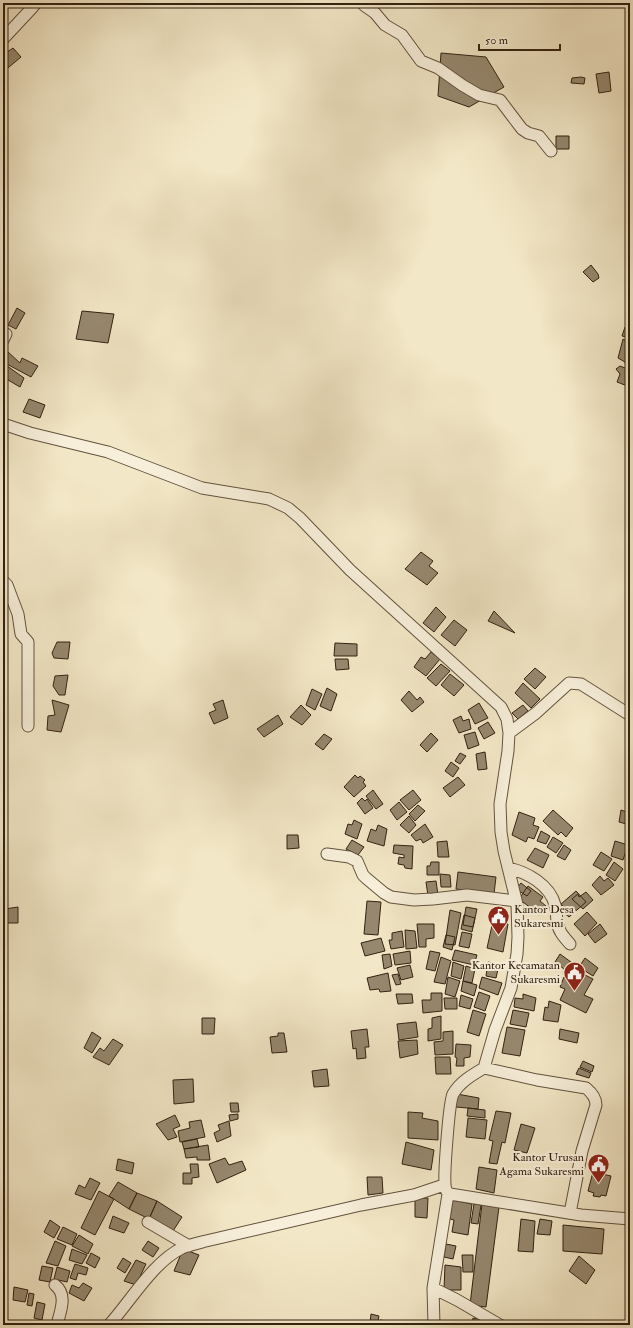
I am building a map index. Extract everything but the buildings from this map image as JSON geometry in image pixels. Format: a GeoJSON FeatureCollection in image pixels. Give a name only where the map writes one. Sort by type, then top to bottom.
{"type":"FeatureCollection","features":[{"type":"Feature","properties":{"kind":"street"},"geometry":{"type":"LineString","coordinates":[[3,39],[36,3]]}},
{"type":"Feature","properties":{"kind":"street"},"geometry":{"type":"LineString","coordinates":[[362,3],[375,13],[385,25],[402,35],[420,61],[438,68],[479,95],[500,100],[522,129],[528,133],[539,136],[551,151]]}},
{"type":"Feature","properties":{"kind":"street"},"geometry":{"type":"LineString","coordinates":[[3,424],[30,433],[108,452],[202,488],[269,499],[288,508],[300,518],[350,570],[501,707],[507,719],[509,733],[508,751],[500,804],[501,832],[516,901],[517,948],[511,988],[495,1030],[484,1068],[464,1080],[452,1095],[450,1104],[446,1189],[433,1288],[434,1325]]}},
{"type":"Feature","properties":{"kind":"street"},"geometry":{"type":"LineString","coordinates":[[3,581],[7,585],[18,614],[21,634],[28,642],[28,726]]}},
{"type":"Feature","properties":{"kind":"street"},"geometry":{"type":"LineString","coordinates":[[509,733],[536,713],[569,683],[581,684],[630,715]]}},
{"type":"Feature","properties":{"kind":"street"},"geometry":{"type":"LineString","coordinates":[[327,854],[349,857],[357,860],[363,875],[391,897],[414,900],[433,900],[467,895],[516,901]]}},
{"type":"Feature","properties":{"kind":"street"},"geometry":{"type":"LineString","coordinates":[[508,868],[528,875],[549,891],[555,905],[560,932],[570,944]]}},
{"type":"Feature","properties":{"kind":"street"},"geometry":{"type":"LineString","coordinates":[[484,1068],[521,1077],[586,1088],[591,1092],[596,1100],[596,1105],[582,1152],[570,1213]]}},
{"type":"Feature","properties":{"kind":"street"},"geometry":{"type":"LineString","coordinates":[[109,1325],[144,1282],[167,1258],[182,1248],[206,1241],[361,1205],[446,1189],[570,1213],[630,1219]]}},
{"type":"Feature","properties":{"kind":"street"},"geometry":{"type":"LineString","coordinates":[[148,1222],[190,1246]]}},
{"type":"Feature","properties":{"kind":"street"},"geometry":{"type":"LineString","coordinates":[[55,1286],[59,1288],[62,1297],[62,1304],[57,1325]]}},
{"type":"Feature","properties":{"kind":"street"},"geometry":{"type":"LineString","coordinates":[[433,1288],[500,1325]]}},
{"type":"Feature","properties":{"kind":"place","name":"Kantor Desa Sukaresmi"},"geometry":{"type":"Point","coordinates":[498,936]}},
{"type":"Feature","properties":{"kind":"place","name":"Kantor Kecamatan Sukaresmi"},"geometry":{"type":"Point","coordinates":[575,992]}},
{"type":"Feature","properties":{"kind":"place","name":"Kantor Urusan Agama Sukaresmi"},"geometry":{"type":"Point","coordinates":[599,1184]}}]}
